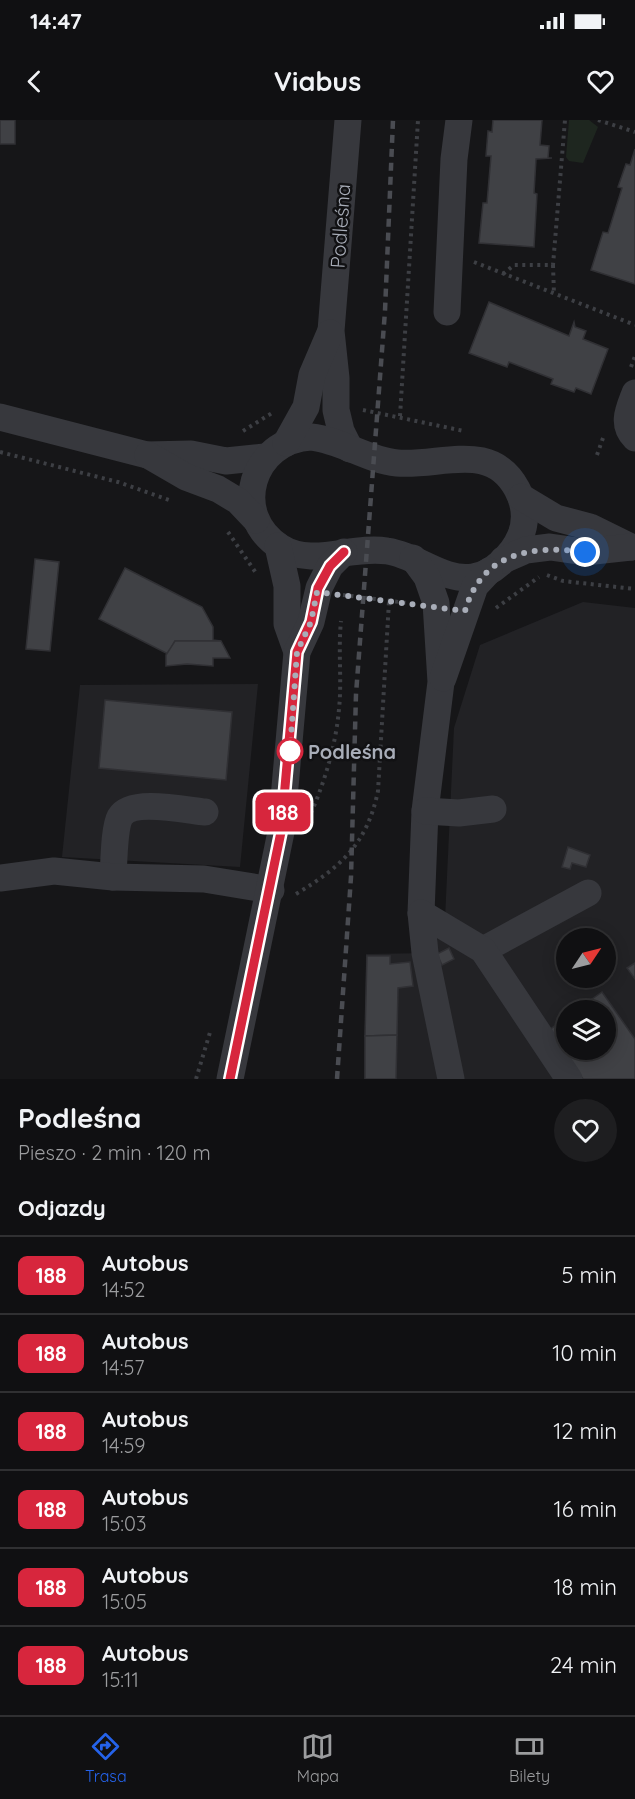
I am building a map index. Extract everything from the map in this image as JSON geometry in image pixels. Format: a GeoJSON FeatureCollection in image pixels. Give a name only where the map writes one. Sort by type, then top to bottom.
{"type":"FeatureCollection","features":[{"type":"Feature","properties":{"kind":"street","name":"Podleśna"},"geometry":{"type":"LineString","coordinates":[[348,120],[331,332],[336,378],[336,410],[341,431],[350,449]]}},
{"type":"Feature","properties":{"kind":"street"},"geometry":{"type":"LineString","coordinates":[[447,312],[459,120]]}},
{"type":"Feature","properties":{"kind":"street","name":"Podleśna"},"geometry":{"type":"LineString","coordinates":[[256,520],[251,506],[253,480],[306,407],[312,375],[331,332]]}},
{"type":"Feature","properties":{"kind":"street"},"geometry":{"type":"LineString","coordinates":[[635,393],[626,416],[627,427],[635,438]]}},
{"type":"Feature","properties":{"kind":"street"},"geometry":{"type":"LineString","coordinates":[[0,417],[147,454],[191,454],[226,461],[276,450],[297,438],[311,437],[338,442],[350,449],[397,463],[482,458],[505,473],[521,497],[524,509],[523,527],[520,538],[475,586],[465,611],[458,640],[441,682]]}},
{"type":"Feature","properties":{"kind":"street"},"geometry":{"type":"LineString","coordinates":[[147,454],[186,477],[218,489],[238,501],[278,546],[289,552],[314,556],[344,552],[388,551],[465,578],[496,566],[526,550],[550,548],[585,552],[633,547]]}},
{"type":"Feature","properties":{"kind":"street"},"geometry":{"type":"LineString","coordinates":[[521,497],[556,518],[590,527],[633,547]]}},
{"type":"Feature","properties":{"kind":"street"},"geometry":{"type":"LineString","coordinates":[[278,546],[287,589],[287,624],[297,652]]}},
{"type":"Feature","properties":{"kind":"street"},"geometry":{"type":"LineString","coordinates":[[230,1079],[281,890],[286,786],[297,652],[311,622],[317,592],[330,566],[344,552]]}},
{"type":"Feature","properties":{"kind":"street"},"geometry":{"type":"LineString","coordinates":[[413,558],[427,577],[436,607],[441,682],[425,811],[422,913],[425,953],[451,1079]]}},
{"type":"Feature","properties":{"kind":"street"},"geometry":{"type":"LineString","coordinates":[[113,877],[118,818],[126,809],[140,806],[205,812]]}},
{"type":"Feature","properties":{"kind":"street"},"geometry":{"type":"LineString","coordinates":[[425,811],[459,813],[493,809]]}},
{"type":"Feature","properties":{"kind":"street"},"geometry":{"type":"LineString","coordinates":[[0,878],[54,871],[113,877],[204,879],[281,890]]}},
{"type":"Feature","properties":{"kind":"street"},"geometry":{"type":"LineString","coordinates":[[483,950],[588,893]]}},
{"type":"Feature","properties":{"kind":"street"},"geometry":{"type":"LineString","coordinates":[[422,913],[483,950],[569,1079]]}},
{"type":"Feature","properties":{"kind":"path"},"geometry":{"type":"LineString","coordinates":[[400,416],[418,120]]}},
{"type":"Feature","properties":{"kind":"path"},"geometry":{"type":"LineString","coordinates":[[554,294],[553,265],[565,120]]}},
{"type":"Feature","properties":{"kind":"path"},"geometry":{"type":"LineString","coordinates":[[598,120],[635,132]]}},
{"type":"Feature","properties":{"kind":"path"},"geometry":{"type":"LineString","coordinates":[[449,260],[469,260],[635,325]]}},
{"type":"Feature","properties":{"kind":"path"},"geometry":{"type":"LineString","coordinates":[[503,274],[514,265],[553,265]]}},
{"type":"Feature","properties":{"kind":"path"},"geometry":{"type":"LineString","coordinates":[[0,452],[118,482],[173,501]]}},
{"type":"Feature","properties":{"kind":"path"},"geometry":{"type":"LineString","coordinates":[[224,527],[264,584],[270,588],[287,589]]}},
{"type":"Feature","properties":{"kind":"path"},"geometry":{"type":"LineString","coordinates":[[465,611],[485,614],[537,578],[547,575]]}},
{"type":"Feature","properties":{"kind":"path"},"geometry":{"type":"LineString","coordinates":[[317,592],[436,607]]}},
{"type":"Feature","properties":{"kind":"path"},"geometry":{"type":"LineString","coordinates":[[281,890],[289,899],[329,874],[343,861],[366,831],[378,791],[389,601]]}},
{"type":"Feature","properties":{"kind":"path"},"geometry":{"type":"LineString","coordinates":[[308,822],[324,784],[339,710],[338,656],[341,620]]}},
{"type":"Feature","properties":{"kind":"shaded area"},"geometry":{"type":"Polygon","coordinates":[[[569,120],[589,120],[598,127],[583,163],[569,161],[566,157],[569,120]]]}},
{"type":"Feature","properties":{"kind":"shaded area"},"geometry":{"type":"Polygon","coordinates":[[[583,602],[635,608],[635,1079],[364,1079],[366,954],[432,953],[445,919],[454,728],[480,645],[583,602]]]}},
{"type":"Feature","properties":{"kind":"shaded area"},"geometry":{"type":"Polygon","coordinates":[[[258,684],[240,867],[62,857],[80,685],[258,684]]]}},
{"type":"Feature","properties":{"kind":"building"},"geometry":{"type":"Polygon","coordinates":[[[0,120],[15,120],[15,144],[0,144],[0,120]]]}},
{"type":"Feature","properties":{"kind":"building"},"geometry":{"type":"Polygon","coordinates":[[[493,120],[542,120],[540,145],[549,146],[548,158],[552,158],[536,159],[534,247],[479,243],[483,203],[487,203],[491,156],[486,156],[488,131],[492,132],[493,120]]]}},
{"type":"Feature","properties":{"kind":"building"},"geometry":{"type":"Polygon","coordinates":[[[635,149],[635,284],[591,270],[603,232],[608,233],[622,188],[618,187],[626,164],[630,165],[635,149]]]}},
{"type":"Feature","properties":{"kind":"building"},"geometry":{"type":"Polygon","coordinates":[[[489,302],[569,336],[574,322],[575,327],[586,331],[583,339],[608,349],[591,394],[576,388],[574,392],[551,384],[553,379],[509,362],[507,367],[469,353],[489,302]]]}},
{"type":"Feature","properties":{"kind":"building"},"geometry":{"type":"Polygon","coordinates":[[[35,559],[59,562],[50,651],[26,649],[35,559]]]}},
{"type":"Feature","properties":{"kind":"building"},"geometry":{"type":"Polygon","coordinates":[[[125,568],[202,607],[213,627],[213,640],[221,641],[175,641],[168,654],[99,619],[125,568]]]}},
{"type":"Feature","properties":{"kind":"building"},"geometry":{"type":"Polygon","coordinates":[[[175,641],[221,641],[230,658],[213,658],[213,666],[187,664],[166,666],[166,655],[175,641]]]}},
{"type":"Feature","properties":{"kind":"building"},"geometry":{"type":"Polygon","coordinates":[[[105,700],[232,712],[226,780],[99,768],[105,700]]]}},
{"type":"Feature","properties":{"kind":"building"},"geometry":{"type":"Polygon","coordinates":[[[568,847],[590,855],[586,867],[572,863],[570,869],[562,867],[568,847]]]}},
{"type":"Feature","properties":{"kind":"building"},"geometry":{"type":"Polygon","coordinates":[[[449,948],[454,959],[442,965],[437,954],[449,948]]]}},
{"type":"Feature","properties":{"kind":"building"},"geometry":{"type":"Polygon","coordinates":[[[367,956],[390,956],[390,964],[410,962],[413,986],[398,988],[397,1035],[365,1036],[367,956]]]}},
{"type":"Feature","properties":{"kind":"building"},"geometry":{"type":"Polygon","coordinates":[[[635,963],[635,979],[627,968],[635,963]]]}},
{"type":"Feature","properties":{"kind":"building"},"geometry":{"type":"Polygon","coordinates":[[[602,992],[608,1000],[591,1000],[602,992]]]}},
{"type":"Feature","properties":{"kind":"building"},"geometry":{"type":"Polygon","coordinates":[[[616,1012],[635,1039],[635,1079],[583,1079],[569,1060],[616,1060],[616,1012]]]}},
{"type":"Feature","properties":{"kind":"building"},"geometry":{"type":"Polygon","coordinates":[[[556,1025],[556,1042],[548,1031],[556,1025]]]}},
{"type":"Feature","properties":{"kind":"building"},"geometry":{"type":"Polygon","coordinates":[[[397,1035],[396,1079],[365,1079],[365,1036],[397,1035]]]}},
{"type":"Feature","properties":{"kind":"railway"},"geometry":{"type":"LineString","coordinates":[[337,1079],[351,877],[356,694],[385,311],[393,120]]}},
{"type":"Feature","properties":{"kind":"bus line","name":"188"},"geometry":{"type":"LineString","coordinates":[[230,1079],[271,890],[281,832],[297,652],[311,622],[318,588],[330,566],[344,552]]}},
{"type":"Feature","properties":{"kind":"place","name":"Podleśna"},"geometry":{"type":"Point","coordinates":[290,751]}},
{"type":"Feature","properties":{"kind":"route"},"geometry":{"type":"LineString","coordinates":[[290,751],[297,652],[311,622],[317,592],[465,611],[475,586],[503,560],[526,550],[550,548],[585,552]]}}]}
